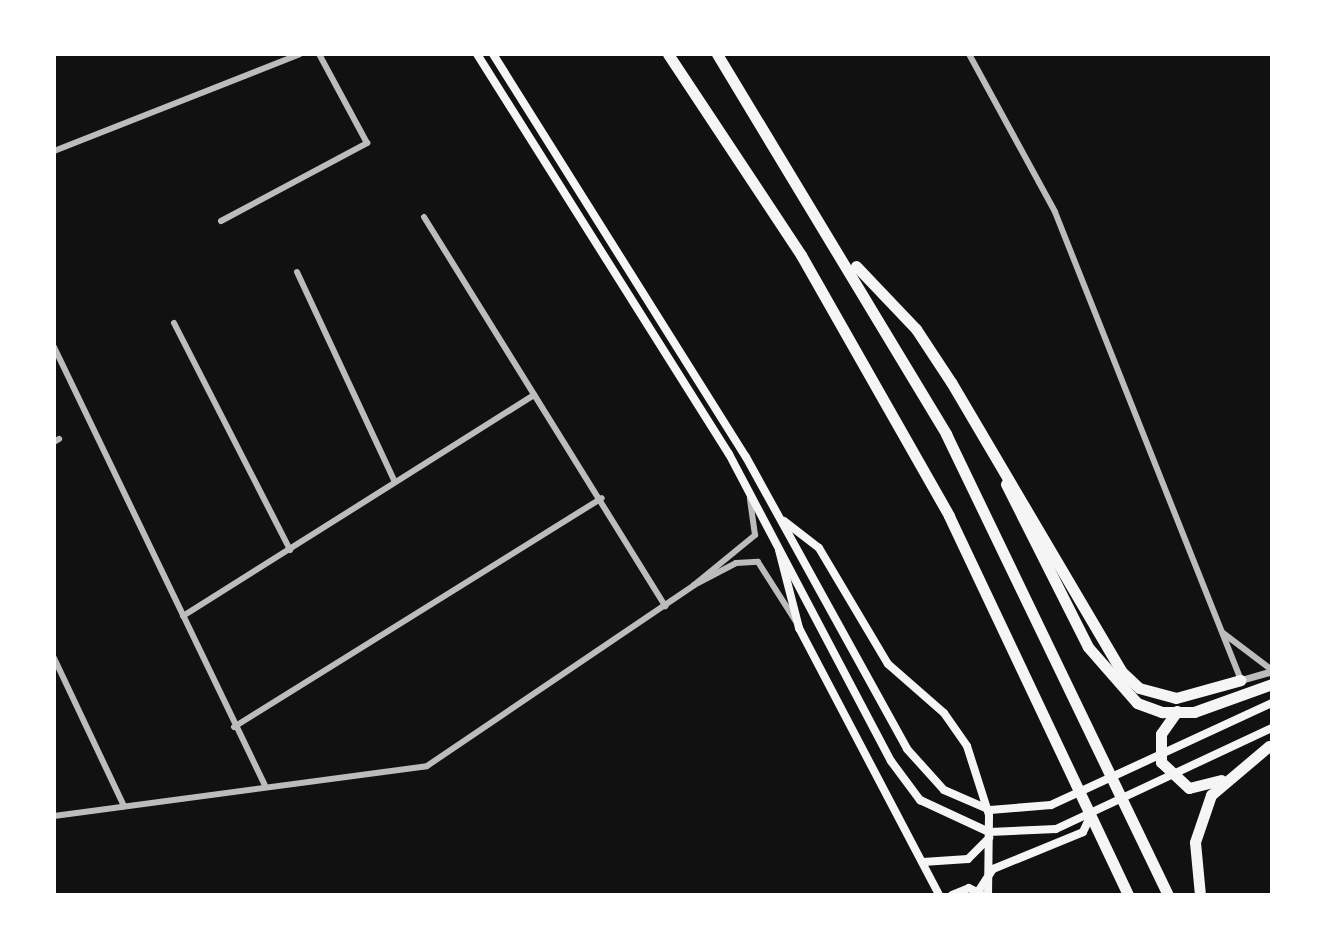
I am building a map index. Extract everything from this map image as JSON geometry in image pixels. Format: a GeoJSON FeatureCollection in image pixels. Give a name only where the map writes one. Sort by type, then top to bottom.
{"type":"FeatureCollection","features":[{"type":"Feature","properties":{"kind":"highway"},"geometry":{"type":"LineString","coordinates":[[668,54],[801,255],[943,504],[1128,895]]}},
{"type":"Feature","properties":{"kind":"highway"},"geometry":{"type":"LineString","coordinates":[[717,54],[839,248],[1025,585],[1168,895]]}},
{"type":"Feature","properties":{"kind":"highway"},"geometry":{"type":"LineString","coordinates":[[839,248],[916,329],[984,435],[1122,672],[1157,696],[1212,690],[1241,680]]}},
{"type":"Feature","properties":{"kind":"highway"},"geometry":{"type":"LineString","coordinates":[[984,435],[1088,647],[1112,683],[1162,712],[1194,712],[1272,684]]}},
{"type":"Feature","properties":{"kind":"highway"},"geometry":{"type":"LineString","coordinates":[[1212,690],[1171,716],[1158,747],[1169,775],[1189,788],[1223,780],[1270,745]]}},
{"type":"Feature","properties":{"kind":"highway"},"geometry":{"type":"LineString","coordinates":[[1200,895],[1195,842],[1223,780]]}},
{"type":"Feature","properties":{"kind":"main road"},"geometry":{"type":"LineString","coordinates":[[477,54],[748,489],[907,786],[956,823],[989,832],[1023,835],[1089,819],[1272,728]]}},
{"type":"Feature","properties":{"kind":"main road"},"geometry":{"type":"LineString","coordinates":[[493,54],[781,518],[925,771],[966,801],[1020,812],[1272,703]]}},
{"type":"Feature","properties":{"kind":"main road"},"geometry":{"type":"LineString","coordinates":[[781,518],[819,548],[888,664],[944,713],[967,746],[982,781],[989,838],[988,895]]}},
{"type":"Feature","properties":{"kind":"main road"},"geometry":{"type":"LineString","coordinates":[[779,548],[780,573],[799,628],[939,895]]}},
{"type":"Feature","properties":{"kind":"main road"},"geometry":{"type":"LineString","coordinates":[[952,895],[969,888],[979,895],[993,869],[1083,832],[1089,819]]}},
{"type":"Feature","properties":{"kind":"main road"},"geometry":{"type":"LineString","coordinates":[[923,862],[968,859],[989,838]]}},
{"type":"Feature","properties":{"kind":"street"},"geometry":{"type":"LineString","coordinates":[[54,151],[300,54]]}},
{"type":"Feature","properties":{"kind":"street"},"geometry":{"type":"LineString","coordinates":[[221,221],[367,143],[319,54]]}},
{"type":"Feature","properties":{"kind":"street"},"geometry":{"type":"LineString","coordinates":[[969,54],[1055,212],[1241,680],[1272,670]]}},
{"type":"Feature","properties":{"kind":"street"},"geometry":{"type":"LineString","coordinates":[[424,217],[602,498],[665,606]]}},
{"type":"Feature","properties":{"kind":"street"},"geometry":{"type":"LineString","coordinates":[[297,272],[394,480]]}},
{"type":"Feature","properties":{"kind":"street"},"geometry":{"type":"LineString","coordinates":[[174,323],[290,550]]}},
{"type":"Feature","properties":{"kind":"street"},"geometry":{"type":"LineString","coordinates":[[54,347],[265,786]]}},
{"type":"Feature","properties":{"kind":"street"},"geometry":{"type":"LineString","coordinates":[[183,616],[290,550],[394,480],[534,395]]}},
{"type":"Feature","properties":{"kind":"street"},"geometry":{"type":"LineString","coordinates":[[54,816],[427,766],[665,606],[755,535],[748,489]]}},
{"type":"Feature","properties":{"kind":"street"},"geometry":{"type":"LineString","coordinates":[[234,727],[602,498]]}},
{"type":"Feature","properties":{"kind":"street"},"geometry":{"type":"LineString","coordinates":[[694,585],[736,563],[758,562],[799,628]]}},
{"type":"Feature","properties":{"kind":"street"},"geometry":{"type":"LineString","coordinates":[[1218,627],[1240,652],[1272,670]]}},
{"type":"Feature","properties":{"kind":"street"},"geometry":{"type":"LineString","coordinates":[[54,658],[124,806]]}}]}
